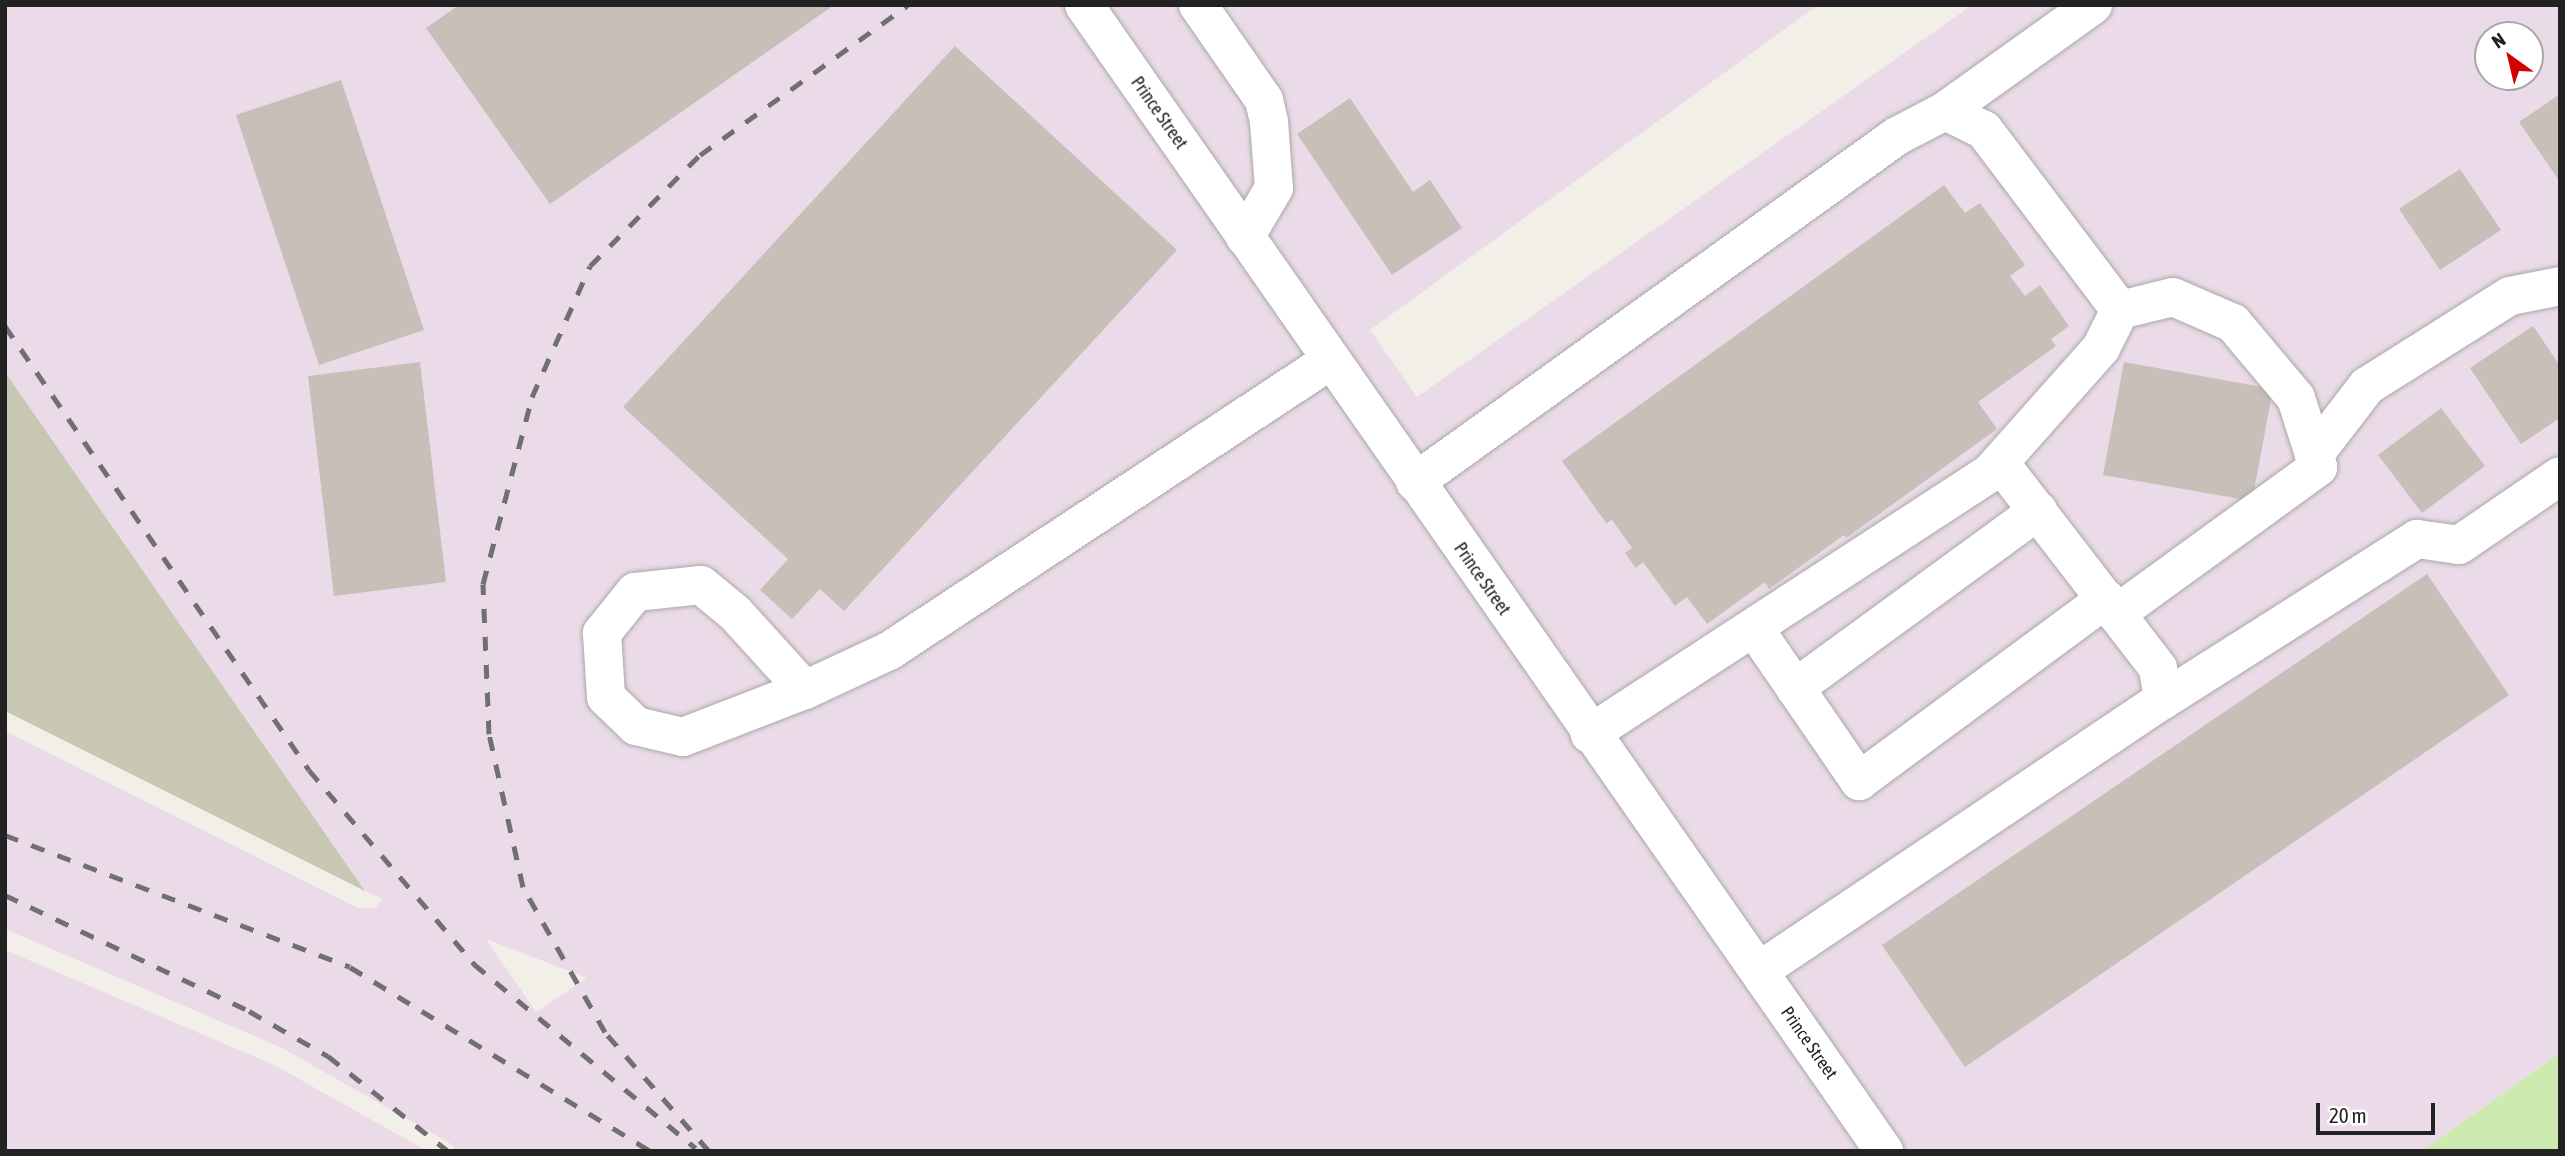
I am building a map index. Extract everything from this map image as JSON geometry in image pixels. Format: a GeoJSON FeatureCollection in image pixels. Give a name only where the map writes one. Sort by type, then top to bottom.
{"type":"FeatureCollection","features":[{"type":"Feature","properties":{"kind":"street","name":"Prince Street"},"geometry":{"type":"LineString","coordinates":[[1084,5],[1590,734],[1884,1151]]}},
{"type":"Feature","properties":{"kind":"street"},"geometry":{"type":"LineString","coordinates":[[1198,5],[1264,100],[1269,122],[1274,188],[1245,237]]}},
{"type":"Feature","properties":{"kind":"street"},"geometry":{"type":"LineString","coordinates":[[1415,482],[1897,136],[1945,111],[2093,5]]}},
{"type":"Feature","properties":{"kind":"street"},"geometry":{"type":"LineString","coordinates":[[1945,111],[1984,130],[2120,310]]}},
{"type":"Feature","properties":{"kind":"street"},"geometry":{"type":"LineString","coordinates":[[2314,456],[2367,386],[2510,296],[2560,286]]}},
{"type":"Feature","properties":{"kind":"street"},"geometry":{"type":"LineString","coordinates":[[1590,734],[2000,463],[2101,348],[2120,310],[2173,297],[2233,323],[2295,398],[2318,467],[1859,781],[1754,628]]}},
{"type":"Feature","properties":{"kind":"street"},"geometry":{"type":"LineString","coordinates":[[805,690],[735,613],[701,584],[635,592],[602,633],[606,697],[636,726],[683,737],[805,690],[889,651],[1331,360]]}},
{"type":"Feature","properties":{"kind":"street"},"geometry":{"type":"LineString","coordinates":[[2000,463],[2158,668],[2163,700]]}},
{"type":"Feature","properties":{"kind":"street"},"geometry":{"type":"LineString","coordinates":[[1759,971],[2163,700],[2417,539],[2459,545],[2560,476]]}},
{"type":"Feature","properties":{"kind":"street"},"geometry":{"type":"LineString","coordinates":[[1795,688],[2038,511]]}},
{"type":"Feature","properties":{"kind":"shaded area"},"geometry":{"type":"Polygon","coordinates":[[[5,5],[1818,5],[1370,330],[1417,397],[1972,5],[2560,5],[2560,1053],[2422,1151],[456,1151],[451,1144],[282,1048],[5,929],[5,731],[358,908],[375,908],[383,899],[365,891],[5,372],[5,5]],[[486,939],[536,1012],[587,978],[486,939]]]}},
{"type":"Feature","properties":{"kind":"shaded area"},"geometry":{"type":"Polygon","coordinates":[[[5,372],[365,891],[5,711],[5,372]]]}},
{"type":"Feature","properties":{"kind":"shaded area"},"geometry":{"type":"Polygon","coordinates":[[[5,950],[276,1066],[427,1151],[5,1151],[5,950]]]}},
{"type":"Feature","properties":{"kind":"green space"},"geometry":{"type":"Polygon","coordinates":[[[2560,1053],[2560,1151],[2422,1151],[2560,1053]]]}},
{"type":"Feature","properties":{"kind":"building"},"geometry":{"type":"Polygon","coordinates":[[[459,5],[834,5],[550,204],[426,28],[459,5]]]}},
{"type":"Feature","properties":{"kind":"building"},"geometry":{"type":"Polygon","coordinates":[[[955,46],[1177,250],[844,611],[820,589],[792,619],[760,590],[788,559],[623,407],[955,46]]]}},
{"type":"Feature","properties":{"kind":"building"},"geometry":{"type":"Polygon","coordinates":[[[341,80],[424,330],[319,365],[236,115],[341,80]]]}},
{"type":"Feature","properties":{"kind":"building"},"geometry":{"type":"Polygon","coordinates":[[[2560,94],[2560,177],[2558,179],[2519,122],[2560,94]]]}},
{"type":"Feature","properties":{"kind":"building"},"geometry":{"type":"Polygon","coordinates":[[[1350,98],[1413,192],[1430,180],[1462,228],[1392,275],[1297,134],[1350,98]]]}},
{"type":"Feature","properties":{"kind":"building"},"geometry":{"type":"Polygon","coordinates":[[[2460,169],[2501,230],[2440,270],[2399,209],[2460,169]]]}},
{"type":"Feature","properties":{"kind":"building"},"geometry":{"type":"Polygon","coordinates":[[[1944,185],[1965,213],[1980,203],[2025,265],[2010,276],[2025,296],[2040,285],[2069,326],[2051,339],[2056,346],[1978,402],[1997,429],[1846,538],[1844,535],[1769,589],[1765,582],[1707,624],[1687,597],[1675,606],[1643,562],[1636,568],[1625,553],[1632,548],[1612,520],[1606,523],[1562,461],[1944,185]]]}},
{"type":"Feature","properties":{"kind":"building"},"geometry":{"type":"Polygon","coordinates":[[[2533,326],[2560,366],[2560,418],[2521,444],[2470,368],[2533,326]]]}},
{"type":"Feature","properties":{"kind":"building"},"geometry":{"type":"Polygon","coordinates":[[[420,362],[446,582],[334,596],[308,376],[420,362]]]}},
{"type":"Feature","properties":{"kind":"building"},"geometry":{"type":"Polygon","coordinates":[[[2124,362],[2273,389],[2252,501],[2103,475],[2124,362]]]}},
{"type":"Feature","properties":{"kind":"building"},"geometry":{"type":"Polygon","coordinates":[[[2441,408],[2485,466],[2422,513],[2378,455],[2441,408]]]}},
{"type":"Feature","properties":{"kind":"building"},"geometry":{"type":"Polygon","coordinates":[[[2427,574],[2509,695],[1965,1067],[1882,945],[2427,574]]]}},
{"type":"Feature","properties":{"kind":"railway"},"geometry":{"type":"LineString","coordinates":[[709,1151],[605,1032],[523,887],[489,734],[483,584],[532,397],[590,266],[700,155],[908,5]]}},
{"type":"Feature","properties":{"kind":"railway"},"geometry":{"type":"LineString","coordinates":[[5,326],[309,770],[474,964],[696,1148]]}},
{"type":"Feature","properties":{"kind":"railway"},"geometry":{"type":"LineString","coordinates":[[5,835],[350,967],[650,1151]]}},
{"type":"Feature","properties":{"kind":"railway"},"geometry":{"type":"LineString","coordinates":[[5,895],[249,1011],[328,1056],[448,1151]]}}]}
